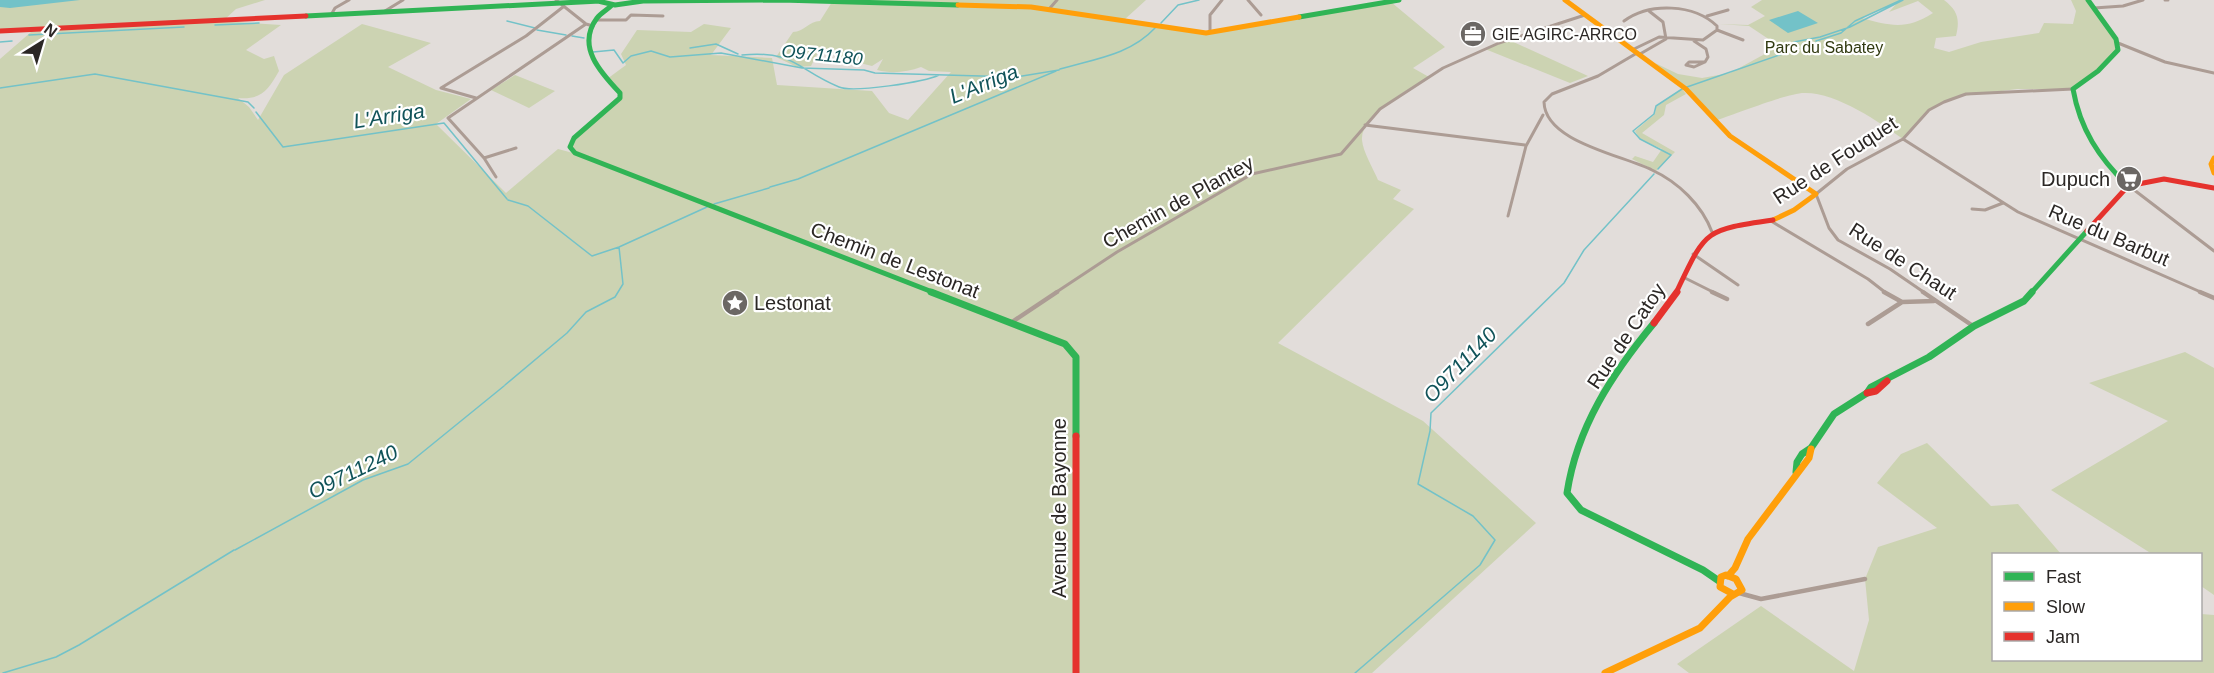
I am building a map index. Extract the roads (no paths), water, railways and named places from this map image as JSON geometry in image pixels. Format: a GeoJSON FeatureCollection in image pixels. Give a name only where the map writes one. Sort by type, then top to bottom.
{"type":"FeatureCollection","features":[{"type":"Feature","properties":{"kind":"street"},"geometry":{"type":"LineString","coordinates":[[331,16],[335,8],[349,0]]}},
{"type":"Feature","properties":{"kind":"street"},"geometry":{"type":"LineString","coordinates":[[380,13],[403,0]]}},
{"type":"Feature","properties":{"kind":"street"},"geometry":{"type":"LineString","coordinates":[[1050,9],[1057,0]]}},
{"type":"Feature","properties":{"kind":"street"},"geometry":{"type":"LineString","coordinates":[[1210,31],[1210,15],[1222,0]]}},
{"type":"Feature","properties":{"kind":"street"},"geometry":{"type":"LineString","coordinates":[[1248,0],[1258,14]]}},
{"type":"Feature","properties":{"kind":"street"},"geometry":{"type":"LineString","coordinates":[[0,33],[598,1],[830,1],[1050,9],[1193,32],[1228,30],[1399,0]]}},
{"type":"Feature","properties":{"kind":"street"},"geometry":{"type":"LineString","coordinates":[[1565,0],[1686,89],[1730,136],[1816,194]]}},
{"type":"Feature","properties":{"kind":"street"},"geometry":{"type":"LineString","coordinates":[[2088,0],[2118,43],[2165,62],[2214,73]]}},
{"type":"Feature","properties":{"kind":"street"},"geometry":{"type":"LineString","coordinates":[[2093,8],[2143,0]]}},
{"type":"Feature","properties":{"kind":"street"},"geometry":{"type":"LineString","coordinates":[[496,177],[484,158],[448,118],[592,23],[617,2]]}},
{"type":"Feature","properties":{"kind":"street"},"geometry":{"type":"LineString","coordinates":[[560,4],[592,23],[626,20],[632,15],[663,16]]}},
{"type":"Feature","properties":{"kind":"street"},"geometry":{"type":"LineString","coordinates":[[477,98],[441,88],[552,18],[560,4]]}},
{"type":"Feature","properties":{"kind":"street"},"geometry":{"type":"LineString","coordinates":[[1624,21],[1627,17],[1649,11],[1680,9],[1707,16],[1714,21],[1717,30]]}},
{"type":"Feature","properties":{"kind":"street"},"geometry":{"type":"LineString","coordinates":[[1707,16],[1728,10]]}},
{"type":"Feature","properties":{"kind":"street"},"geometry":{"type":"LineString","coordinates":[[1649,11],[1663,22],[1666,37]]}},
{"type":"Feature","properties":{"kind":"street","name":"Chemin de Plantey"},"geometry":{"type":"LineString","coordinates":[[1012,322],[1117,252],[1252,174],[1341,154],[1353,145],[1365,125],[1387,104],[1448,65],[1498,42],[1585,15]]}},
{"type":"Feature","properties":{"kind":"street","name":"Chemin de Lestonat"},"geometry":{"type":"LineString","coordinates":[[592,23],[587,44],[591,62],[620,93],[620,98],[574,138],[570,146],[572,150],[1068,346]]}},
{"type":"Feature","properties":{"kind":"street"},"geometry":{"type":"LineString","coordinates":[[1193,32],[1228,30]]}},
{"type":"Feature","properties":{"kind":"street"},"geometry":{"type":"LineString","coordinates":[[1717,30],[1743,40]]}},
{"type":"Feature","properties":{"kind":"street"},"geometry":{"type":"LineString","coordinates":[[1712,232],[1704,213],[1664,177],[1629,159],[1566,135],[1549,124],[1543,115],[1544,102],[1552,94],[1598,75],[1666,37],[1693,41],[1707,38],[1717,30]]}},
{"type":"Feature","properties":{"kind":"street"},"geometry":{"type":"LineString","coordinates":[[1637,52],[1665,40],[1666,37]]}},
{"type":"Feature","properties":{"kind":"street"},"geometry":{"type":"LineString","coordinates":[[1693,41],[1707,51],[1705,62]]}},
{"type":"Feature","properties":{"kind":"street"},"geometry":{"type":"LineString","coordinates":[[2118,43],[2116,53],[2073,89],[2076,115],[2083,132],[2106,165],[2128,186],[2214,251]]}},
{"type":"Feature","properties":{"kind":"street"},"geometry":{"type":"LineString","coordinates":[[1689,62],[1705,62],[1694,67],[1686,65],[1689,62]]}},
{"type":"Feature","properties":{"kind":"street","name":"Rue de Fouquet"},"geometry":{"type":"LineString","coordinates":[[1712,232],[1771,221],[1785,215],[1847,169],[1903,139],[1929,110],[1955,97],[2017,89],[2073,89]]}},
{"type":"Feature","properties":{"kind":"street"},"geometry":{"type":"LineString","coordinates":[[1508,216],[1526,145],[1534,124],[1543,115]]}},
{"type":"Feature","properties":{"kind":"street"},"geometry":{"type":"LineString","coordinates":[[1365,125],[1526,145]]}},
{"type":"Feature","properties":{"kind":"street","name":"Rue du Barbut"},"geometry":{"type":"LineString","coordinates":[[1903,139],[2003,203],[2214,297]]}},
{"type":"Feature","properties":{"kind":"street"},"geometry":{"type":"LineString","coordinates":[[484,158],[516,148]]}},
{"type":"Feature","properties":{"kind":"street"},"geometry":{"type":"LineString","coordinates":[[2214,158],[2211,164],[2214,173]]}},
{"type":"Feature","properties":{"kind":"street"},"geometry":{"type":"LineString","coordinates":[[1718,612],[1723,578],[1735,568],[1745,544],[1796,472],[1797,462],[1811,448],[1834,414],[1867,393],[1871,387],[1887,381],[1974,326],[2024,301],[2128,186],[2164,179],[2214,188]]}},
{"type":"Feature","properties":{"kind":"street","name":"Rue de Chaut"},"geometry":{"type":"LineString","coordinates":[[1816,194],[1829,228],[1838,240],[1890,269],[1974,326]]}},
{"type":"Feature","properties":{"kind":"street"},"geometry":{"type":"LineString","coordinates":[[1972,209],[1985,210],[2003,203]]}},
{"type":"Feature","properties":{"kind":"street"},"geometry":{"type":"LineString","coordinates":[[1771,221],[1854,270],[1902,302]]}},
{"type":"Feature","properties":{"kind":"street","name":"Rue de Catoy"},"geometry":{"type":"LineString","coordinates":[[1712,232],[1692,254],[1675,297],[1637,343],[1597,409],[1578,444],[1566,479],[1567,493],[1581,510],[1702,570],[1723,578],[1736,579]]}},
{"type":"Feature","properties":{"kind":"street"},"geometry":{"type":"LineString","coordinates":[[1692,254],[1738,285]]}},
{"type":"Feature","properties":{"kind":"street"},"geometry":{"type":"LineString","coordinates":[[1683,277],[1727,299]]}},
{"type":"Feature","properties":{"kind":"street"},"geometry":{"type":"LineString","coordinates":[[1868,324],[1902,302],[1935,301]]}},
{"type":"Feature","properties":{"kind":"street","name":"Avenue de Bayonne"},"geometry":{"type":"LineString","coordinates":[[1068,346],[1076,357],[1076,673]]}},
{"type":"Feature","properties":{"kind":"street"},"geometry":{"type":"LineString","coordinates":[[1735,568],[1738,592]]}},
{"type":"Feature","properties":{"kind":"street"},"geometry":{"type":"LineString","coordinates":[[1723,590],[1738,592],[1750,598],[1761,598],[1864,579]]}},
{"type":"Feature","properties":{"kind":"street"},"geometry":{"type":"LineString","coordinates":[[1605,673],[1700,628],[1738,592]]}},
{"type":"Feature","properties":{"kind":"water"},"geometry":{"type":"Polygon","coordinates":[[[0,0],[80,0],[10,8],[0,7],[0,0]]]}},
{"type":"Feature","properties":{"kind":"water"},"geometry":{"type":"Polygon","coordinates":[[[1798,11],[1818,23],[1788,33],[1769,20],[1798,11]]]}},
{"type":"Feature","properties":{"kind":"waterway","name":"L'Arriga"},"geometry":{"type":"LineString","coordinates":[[1161,23],[1178,5],[1199,0]]}},
{"type":"Feature","properties":{"kind":"waterway","name":"O9711140"},"geometry":{"type":"LineString","coordinates":[[1847,28],[1855,21],[1901,0]]}},
{"type":"Feature","properties":{"kind":"waterway","name":"O9711140"},"geometry":{"type":"LineString","coordinates":[[1847,28],[1903,0]]}},
{"type":"Feature","properties":{"kind":"waterway","name":"O9711180"},"geometry":{"type":"LineString","coordinates":[[507,21],[535,28]]}},
{"type":"Feature","properties":{"kind":"waterway"},"geometry":{"type":"LineString","coordinates":[[215,25],[259,23]]}},
{"type":"Feature","properties":{"kind":"waterway"},"geometry":{"type":"LineString","coordinates":[[29,35],[184,27]]}},
{"type":"Feature","properties":{"kind":"waterway","name":"L'Arriga"},"geometry":{"type":"LineString","coordinates":[[1060,69],[1123,50],[1155,28]]}},
{"type":"Feature","properties":{"kind":"waterway","name":"O9711140"},"geometry":{"type":"LineString","coordinates":[[1687,87],[1785,53],[1794,42],[1847,28]]}},
{"type":"Feature","properties":{"kind":"waterway","name":"O9711140"},"geometry":{"type":"LineString","coordinates":[[1816,41],[1841,33],[1847,28]]}},
{"type":"Feature","properties":{"kind":"waterway","name":"O9711180"},"geometry":{"type":"LineString","coordinates":[[537,30],[566,35]]}},
{"type":"Feature","properties":{"kind":"waterway","name":"O9711180"},"geometry":{"type":"LineString","coordinates":[[572,36],[584,38]]}},
{"type":"Feature","properties":{"kind":"waterway"},"geometry":{"type":"LineString","coordinates":[[0,42],[12,41]]}},
{"type":"Feature","properties":{"kind":"waterway"},"geometry":{"type":"LineString","coordinates":[[690,48],[716,44],[738,54]]}},
{"type":"Feature","properties":{"kind":"waterway","name":"O9711180"},"geometry":{"type":"LineString","coordinates":[[593,52],[614,50],[623,63],[631,56],[651,51],[670,57],[721,53],[803,68]]}},
{"type":"Feature","properties":{"kind":"waterway"},"geometry":{"type":"LineString","coordinates":[[742,55],[760,54],[785,58],[803,68]]}},
{"type":"Feature","properties":{"kind":"waterway","name":"O9711180"},"geometry":{"type":"LineString","coordinates":[[803,68],[864,70],[875,73],[1016,77],[1059,70]]}},
{"type":"Feature","properties":{"kind":"waterway"},"geometry":{"type":"LineString","coordinates":[[803,68],[839,87],[859,89],[919,81],[939,75]]}},
{"type":"Feature","properties":{"kind":"waterway","name":"L'Arriga"},"geometry":{"type":"LineString","coordinates":[[770,187],[798,179],[1056,71]]}},
{"type":"Feature","properties":{"kind":"waterway","name":"L'Arriga"},"geometry":{"type":"LineString","coordinates":[[0,88],[95,74],[248,102],[254,108]]}},
{"type":"Feature","properties":{"kind":"waterway","name":"O9711140"},"geometry":{"type":"LineString","coordinates":[[1658,169],[1671,155],[1640,139],[1633,131],[1654,114],[1656,106],[1682,89]]}},
{"type":"Feature","properties":{"kind":"waterway","name":"L'Arriga"},"geometry":{"type":"LineString","coordinates":[[256,112],[283,147],[444,123],[507,199]]}},
{"type":"Feature","properties":{"kind":"waterway","name":"O9711140"},"geometry":{"type":"LineString","coordinates":[[1355,673],[1480,565],[1495,540],[1473,516],[1418,484],[1430,431],[1431,413],[1564,283],[1584,250],[1654,174]]}},
{"type":"Feature","properties":{"kind":"waterway","name":"L'Arriga"},"geometry":{"type":"LineString","coordinates":[[714,204],[769,188]]}},
{"type":"Feature","properties":{"kind":"waterway","name":"L'Arriga"},"geometry":{"type":"LineString","coordinates":[[508,200],[528,206],[592,256],[619,247]]}},
{"type":"Feature","properties":{"kind":"waterway","name":"L'Arriga"},"geometry":{"type":"LineString","coordinates":[[619,247],[707,207]]}},
{"type":"Feature","properties":{"kind":"waterway","name":"O9711240"},"geometry":{"type":"LineString","coordinates":[[505,385],[567,333],[586,312],[615,297],[623,284],[619,247]]}},
{"type":"Feature","properties":{"kind":"waterway","name":"O9711240"},"geometry":{"type":"LineString","coordinates":[[235,550],[363,480],[408,464],[504,386]]}},
{"type":"Feature","properties":{"kind":"waterway","name":"O9711240"},"geometry":{"type":"LineString","coordinates":[[3,673],[56,657],[79,645],[234,550]]}},
{"type":"Feature","properties":{"kind":"place","name":"GIE AGIRC-ARRCO"},"geometry":{"type":"Point","coordinates":[1473,34]}},
{"type":"Feature","properties":{"kind":"place","name":"Dupuch"},"geometry":{"type":"Point","coordinates":[2129,179]}},
{"type":"Feature","properties":{"kind":"place","name":"Lestonat"},"geometry":{"type":"Point","coordinates":[735,303]}},
{"type":"Feature","properties":{"kind":"park label","name":"Parc du Sabatey"},"geometry":{"type":"Point","coordinates":[1824,47]}}]}
